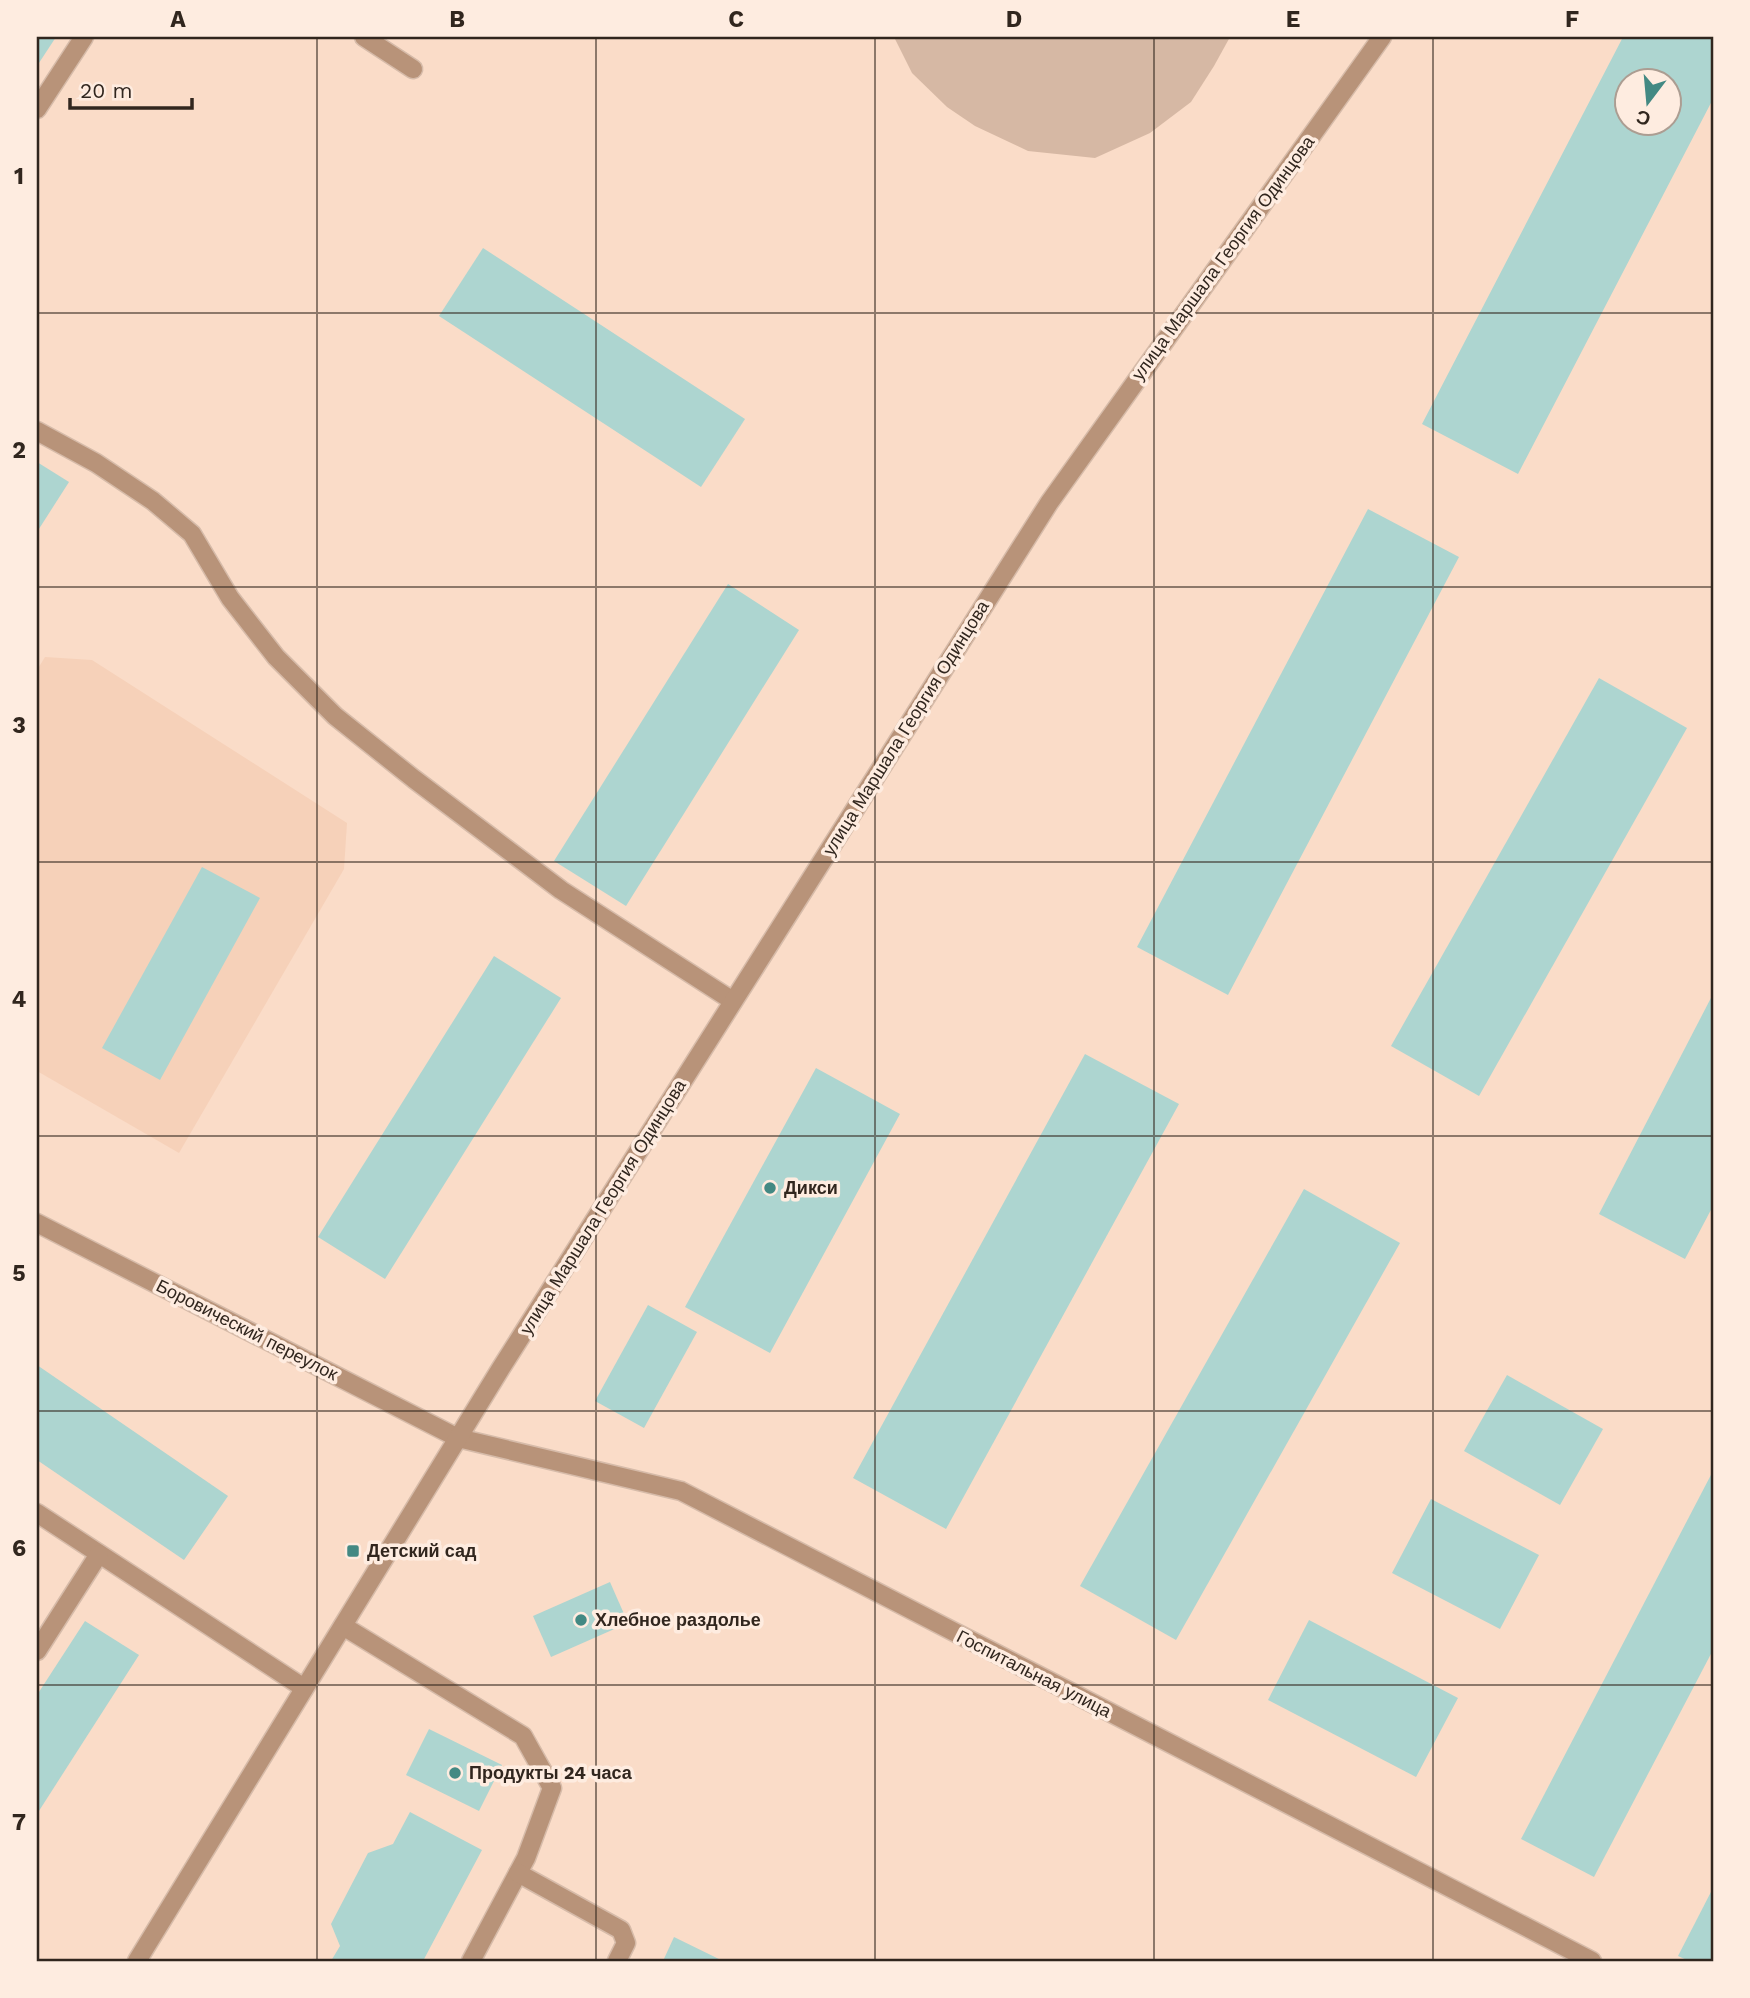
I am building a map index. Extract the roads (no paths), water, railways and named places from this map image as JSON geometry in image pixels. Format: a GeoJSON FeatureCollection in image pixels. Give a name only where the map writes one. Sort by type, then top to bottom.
{"type":"FeatureCollection","features":[{"type":"Feature","properties":{"kind":"street"},"geometry":{"type":"LineString","coordinates":[[37,109],[84,37]]}},
{"type":"Feature","properties":{"kind":"street"},"geometry":{"type":"LineString","coordinates":[[363,37],[413,69]]}},
{"type":"Feature","properties":{"kind":"street","name":"улица Маршала Георгия Одинцова"},"geometry":{"type":"LineString","coordinates":[[137,1961],[458,1437],[1049,503],[1381,37]]}},
{"type":"Feature","properties":{"kind":"street"},"geometry":{"type":"LineString","coordinates":[[37,431],[96,463],[153,501],[192,534],[230,598],[276,657],[344,724],[561,890],[733,1001]]}},
{"type":"Feature","properties":{"kind":"street","name":"Боровический переулок"},"geometry":{"type":"LineString","coordinates":[[37,1223],[458,1437]]}},
{"type":"Feature","properties":{"kind":"street","name":"Госпитальная улица"},"geometry":{"type":"LineString","coordinates":[[458,1437],[681,1492],[1592,1961]]}},
{"type":"Feature","properties":{"kind":"street"},"geometry":{"type":"LineString","coordinates":[[37,1513],[304,1688]]}},
{"type":"Feature","properties":{"kind":"street"},"geometry":{"type":"LineString","coordinates":[[37,1651],[99,1554]]}},
{"type":"Feature","properties":{"kind":"street"},"geometry":{"type":"LineString","coordinates":[[343,1626],[523,1736],[552,1788],[519,1873],[471,1961]]}},
{"type":"Feature","properties":{"kind":"street"},"geometry":{"type":"LineString","coordinates":[[519,1873],[621,1930],[626,1943],[617,1961]]}},
{"type":"Feature","properties":{"kind":"place","name":"Дикси"},"geometry":{"type":"Point","coordinates":[770,1188]}},
{"type":"Feature","properties":{"kind":"place","name":"Детский сад"},"geometry":{"type":"Point","coordinates":[353,1551]}},
{"type":"Feature","properties":{"kind":"place","name":"Хлебное раздолье"},"geometry":{"type":"Point","coordinates":[581,1620]}},
{"type":"Feature","properties":{"kind":"place","name":"Продукты 24 часа"},"geometry":{"type":"Point","coordinates":[455,1773]}}]}
